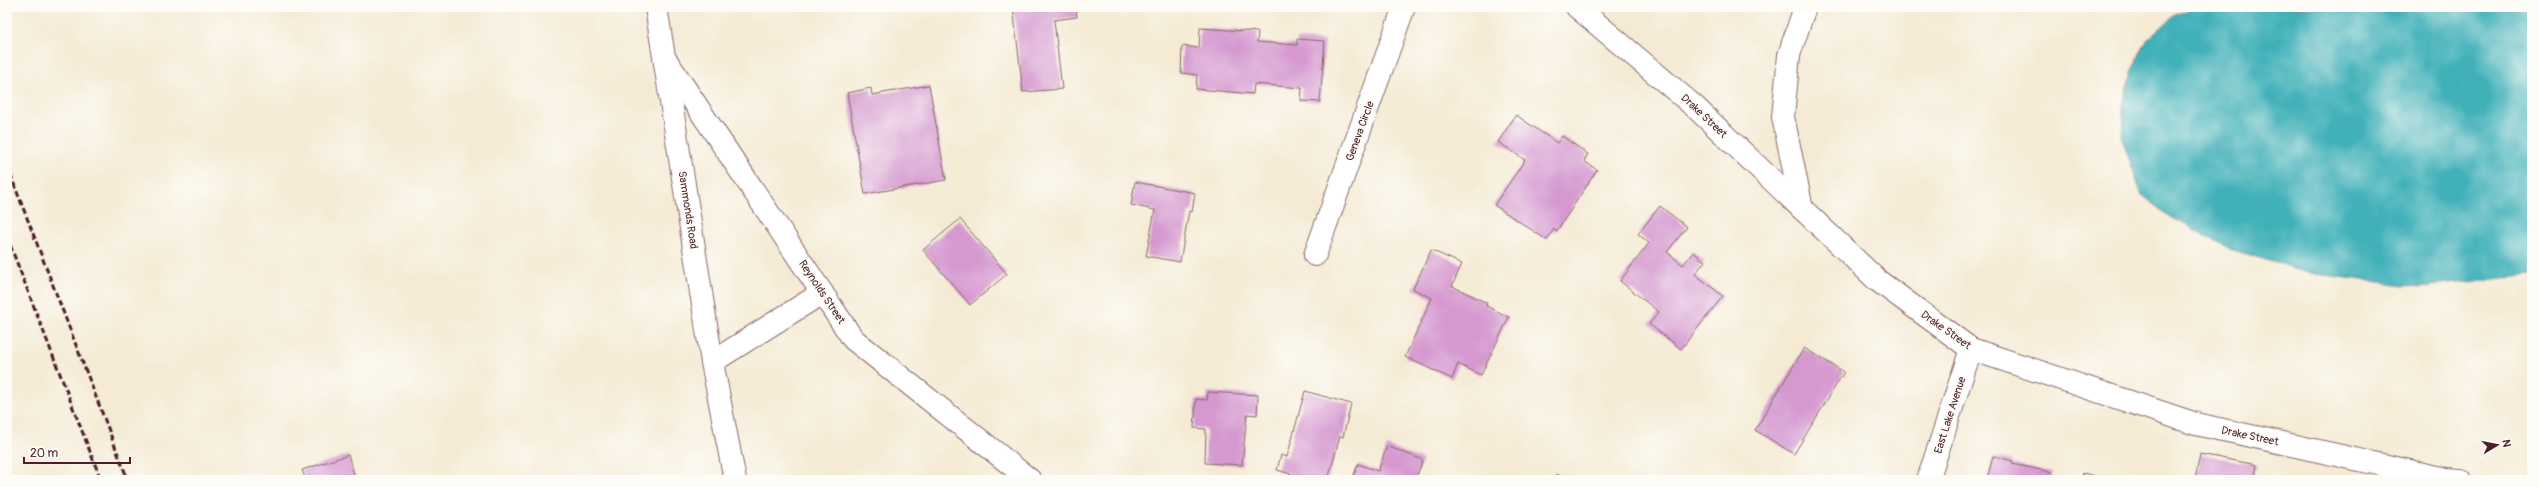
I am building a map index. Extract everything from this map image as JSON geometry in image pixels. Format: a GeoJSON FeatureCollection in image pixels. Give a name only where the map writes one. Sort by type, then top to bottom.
{"type":"FeatureCollection","features":[{"type":"Feature","properties":{"kind":"street","name":"Sammonds Road"},"geometry":{"type":"LineString","coordinates":[[656,7],[712,362],[735,480]]}},
{"type":"Feature","properties":{"kind":"street","name":"Geneva Circle"},"geometry":{"type":"LineString","coordinates":[[1315,255],[1404,7]]}},
{"type":"Feature","properties":{"kind":"street","name":"Drake Street"},"geometry":{"type":"LineString","coordinates":[[1577,7],[1695,108],[1877,280],[1971,349],[2196,424],[2446,480],[2460,480]]}},
{"type":"Feature","properties":{"kind":"street"},"geometry":{"type":"LineString","coordinates":[[1802,209],[1783,117],[1789,55],[1805,7]]}},
{"type":"Feature","properties":{"kind":"street","name":"Reynolds Street"},"geometry":{"type":"LineString","coordinates":[[664,58],[853,339],[1030,480]]}},
{"type":"Feature","properties":{"kind":"street"},"geometry":{"type":"LineString","coordinates":[[712,362],[822,293]]}},
{"type":"Feature","properties":{"kind":"street","name":"East Lake Avenue"},"geometry":{"type":"LineString","coordinates":[[1928,480],[1971,349]]}},
{"type":"Feature","properties":{"kind":"water"},"geometry":{"type":"Polygon","coordinates":[[[2195,7],[2526,7],[2532,9],[2532,275],[2421,287],[2315,274],[2232,250],[2171,217],[2142,195],[2122,139],[2123,105],[2131,72],[2146,41],[2175,15],[2195,7]]]}},
{"type":"Feature","properties":{"kind":"building"},"geometry":{"type":"Polygon","coordinates":[[[1013,7],[1076,7],[1077,17],[1054,20],[1062,89],[1023,92],[1013,7]]]}},
{"type":"Feature","properties":{"kind":"building"},"geometry":{"type":"Polygon","coordinates":[[[1200,28],[1258,32],[1257,42],[1297,45],[1297,39],[1325,41],[1320,102],[1301,101],[1302,88],[1254,84],[1253,94],[1196,89],[1197,75],[1181,73],[1182,46],[1199,48],[1200,28]]]}},
{"type":"Feature","properties":{"kind":"building"},"geometry":{"type":"Polygon","coordinates":[[[929,85],[946,180],[865,194],[847,93],[871,88],[872,95],[929,85]]]}},
{"type":"Feature","properties":{"kind":"building"},"geometry":{"type":"Polygon","coordinates":[[[1516,115],[1557,143],[1562,136],[1588,154],[1584,161],[1597,170],[1556,232],[1554,229],[1547,240],[1494,205],[1525,160],[1498,142],[1516,115]]]}},
{"type":"Feature","properties":{"kind":"building"},"geometry":{"type":"Polygon","coordinates":[[[1135,182],[1195,193],[1192,212],[1189,211],[1180,262],[1146,256],[1155,210],[1131,205],[1135,182]]]}},
{"type":"Feature","properties":{"kind":"building"},"geometry":{"type":"Polygon","coordinates":[[[1660,206],[1687,227],[1667,252],[1683,265],[1693,252],[1705,261],[1695,274],[1723,296],[1681,349],[1649,324],[1659,312],[1620,281],[1649,243],[1638,234],[1660,206]]]}},
{"type":"Feature","properties":{"kind":"building"},"geometry":{"type":"Polygon","coordinates":[[[960,219],[1007,274],[970,305],[923,250],[960,219]]]}},
{"type":"Feature","properties":{"kind":"building"},"geometry":{"type":"Polygon","coordinates":[[[1431,250],[1462,264],[1452,286],[1487,303],[1486,306],[1509,317],[1481,375],[1458,364],[1452,379],[1405,357],[1432,298],[1413,289],[1431,250]]]}},
{"type":"Feature","properties":{"kind":"building"},"geometry":{"type":"Polygon","coordinates":[[[1804,348],[1844,372],[1794,454],[1755,430],[1804,348]]]}},
{"type":"Feature","properties":{"kind":"building"},"geometry":{"type":"Polygon","coordinates":[[[1305,391],[1351,404],[1343,437],[1340,436],[1328,480],[1312,480],[1277,470],[1281,455],[1287,457],[1305,391]]]}},
{"type":"Feature","properties":{"kind":"building"},"geometry":{"type":"Polygon","coordinates":[[[1208,392],[1258,395],[1257,415],[1247,414],[1242,465],[1205,463],[1206,429],[1194,428],[1196,399],[1207,400],[1208,392]]]}},
{"type":"Feature","properties":{"kind":"building"},"geometry":{"type":"Polygon","coordinates":[[[1387,446],[1423,460],[1415,480],[1352,480],[1358,464],[1378,471],[1387,446]]]}},
{"type":"Feature","properties":{"kind":"building"},"geometry":{"type":"Polygon","coordinates":[[[2200,454],[2257,465],[2254,480],[2195,480],[2200,454]]]}},
{"type":"Feature","properties":{"kind":"building"},"geometry":{"type":"Polygon","coordinates":[[[348,455],[356,480],[306,480],[302,470],[348,455]]]}},
{"type":"Feature","properties":{"kind":"building"},"geometry":{"type":"Polygon","coordinates":[[[1993,456],[2013,461],[2012,464],[2052,472],[2050,480],[1987,480],[1993,456]]]}},
{"type":"Feature","properties":{"kind":"building"},"geometry":{"type":"Polygon","coordinates":[[[2083,473],[2103,478],[2102,480],[2081,480],[2083,473]]]}},
{"type":"Feature","properties":{"kind":"building"},"geometry":{"type":"Polygon","coordinates":[[[1556,474],[1571,480],[1555,480],[1556,474]]]}},
{"type":"Feature","properties":{"kind":"railway"},"geometry":{"type":"LineString","coordinates":[[7,166],[128,480]]}},
{"type":"Feature","properties":{"kind":"railway"},"geometry":{"type":"LineString","coordinates":[[7,237],[101,480]]}}]}
